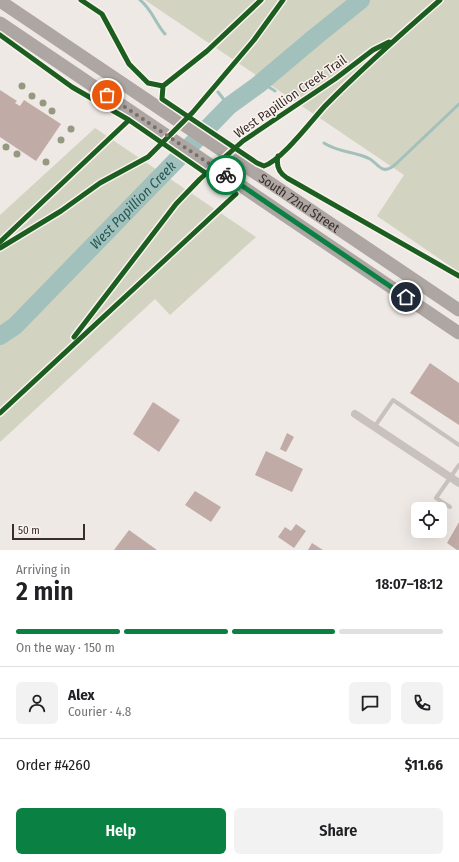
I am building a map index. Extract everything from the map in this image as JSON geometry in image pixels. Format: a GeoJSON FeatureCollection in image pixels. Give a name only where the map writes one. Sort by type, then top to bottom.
{"type":"FeatureCollection","features":[{"type":"Feature","properties":{"kind":"main road","name":"South 72nd Street"},"geometry":{"type":"LineString","coordinates":[[0,1],[459,310]]}},
{"type":"Feature","properties":{"kind":"main road","name":"South 72nd Street"},"geometry":{"type":"LineString","coordinates":[[0,23],[459,333]]}},
{"type":"Feature","properties":{"kind":"street"},"geometry":{"type":"LineString","coordinates":[[355,414],[459,483]]}},
{"type":"Feature","properties":{"kind":"lane"},"geometry":{"type":"LineString","coordinates":[[375,426],[393,400],[459,445]]}},
{"type":"Feature","properties":{"kind":"lane"},"geometry":{"type":"LineString","coordinates":[[450,507],[436,498],[459,465]]}},
{"type":"Feature","properties":{"kind":"green space"},"geometry":{"type":"Polygon","coordinates":[[[145,0],[459,0],[459,272],[377,216],[404,175],[145,0]]]}},
{"type":"Feature","properties":{"kind":"green space"},"geometry":{"type":"Polygon","coordinates":[[[95,128],[256,237],[170,315],[155,299],[0,442],[0,215],[95,128]]]}},
{"type":"Feature","properties":{"kind":"building"},"geometry":{"type":"Polygon","coordinates":[[[0,90],[17,101],[15,103],[20,106],[24,100],[61,124],[36,161],[0,137],[0,90]]]}},
{"type":"Feature","properties":{"kind":"building"},"geometry":{"type":"Polygon","coordinates":[[[430,363],[459,383],[459,425],[410,393],[430,363]]]}},
{"type":"Feature","properties":{"kind":"building"},"geometry":{"type":"Polygon","coordinates":[[[153,402],[180,420],[159,452],[133,434],[153,402]]]}},
{"type":"Feature","properties":{"kind":"building"},"geometry":{"type":"Polygon","coordinates":[[[287,433],[294,437],[286,452],[280,449],[287,433]]]}},
{"type":"Feature","properties":{"kind":"building"},"geometry":{"type":"Polygon","coordinates":[[[266,451],[303,469],[292,492],[255,475],[266,451]]]}},
{"type":"Feature","properties":{"kind":"building"},"geometry":{"type":"Polygon","coordinates":[[[195,491],[221,507],[211,522],[185,505],[195,491]]]}},
{"type":"Feature","properties":{"kind":"building"},"geometry":{"type":"Polygon","coordinates":[[[459,522],[459,550],[457,550],[447,543],[459,522]]]}},
{"type":"Feature","properties":{"kind":"building"},"geometry":{"type":"Polygon","coordinates":[[[296,524],[306,531],[294,548],[278,537],[285,527],[291,531],[296,524]]]}},
{"type":"Feature","properties":{"kind":"building"},"geometry":{"type":"Polygon","coordinates":[[[129,530],[157,550],[114,550],[129,530]]]}},
{"type":"Feature","properties":{"kind":"building"},"geometry":{"type":"Polygon","coordinates":[[[312,543],[323,550],[308,550],[312,543]]]}},
{"type":"Feature","properties":{"kind":"waterway"},"geometry":{"type":"LineString","coordinates":[[140,0],[148,8],[165,34]]}},
{"type":"Feature","properties":{"kind":"waterway","name":"West Papillion Creek"},"geometry":{"type":"LineString","coordinates":[[0,336],[15,326],[229,106],[258,85],[361,0]]}},
{"type":"Feature","properties":{"kind":"waterway"},"geometry":{"type":"LineString","coordinates":[[261,82],[275,91]]}},
{"type":"Feature","properties":{"kind":"waterway"},"geometry":{"type":"LineString","coordinates":[[218,92],[229,106]]}},
{"type":"Feature","properties":{"kind":"waterway"},"geometry":{"type":"LineString","coordinates":[[324,143],[335,149],[364,156],[372,160],[381,168],[387,169],[396,164],[459,104]]}},
{"type":"Feature","properties":{"kind":"cycle path"},"geometry":{"type":"LineString","coordinates":[[81,0],[102,14],[129,64],[148,83],[163,86]]}},
{"type":"Feature","properties":{"kind":"cycle path"},"geometry":{"type":"LineString","coordinates":[[261,0],[207,51],[163,86],[162,99],[257,163],[264,166],[288,148],[339,92],[381,52],[440,0]]}},
{"type":"Feature","properties":{"kind":"cycle path"},"geometry":{"type":"LineString","coordinates":[[0,248],[61,211],[100,183],[148,157],[193,112],[254,40],[283,0]]}},
{"type":"Feature","properties":{"kind":"cycle path"},"geometry":{"type":"LineString","coordinates":[[0,35],[72,87],[129,120],[236,194],[0,413]]}},
{"type":"Feature","properties":{"kind":"cycle path","name":"West Papillion Creek Trail"},"geometry":{"type":"LineString","coordinates":[[74,337],[176,204],[200,179],[243,141],[335,79],[373,50],[389,42]]}},
{"type":"Feature","properties":{"kind":"cycle path"},"geometry":{"type":"LineString","coordinates":[[0,242],[129,120]]}},
{"type":"Feature","properties":{"kind":"cycle path"},"geometry":{"type":"LineString","coordinates":[[278,156],[277,163],[279,168],[282,174],[287,178],[459,276]]}},
{"type":"Feature","properties":{"kind":"way so far"},"geometry":{"type":"LineString","coordinates":[[107,95],[226,175]]}},
{"type":"Feature","properties":{"kind":"route"},"geometry":{"type":"LineString","coordinates":[[226,175],[406,297]]}}]}
